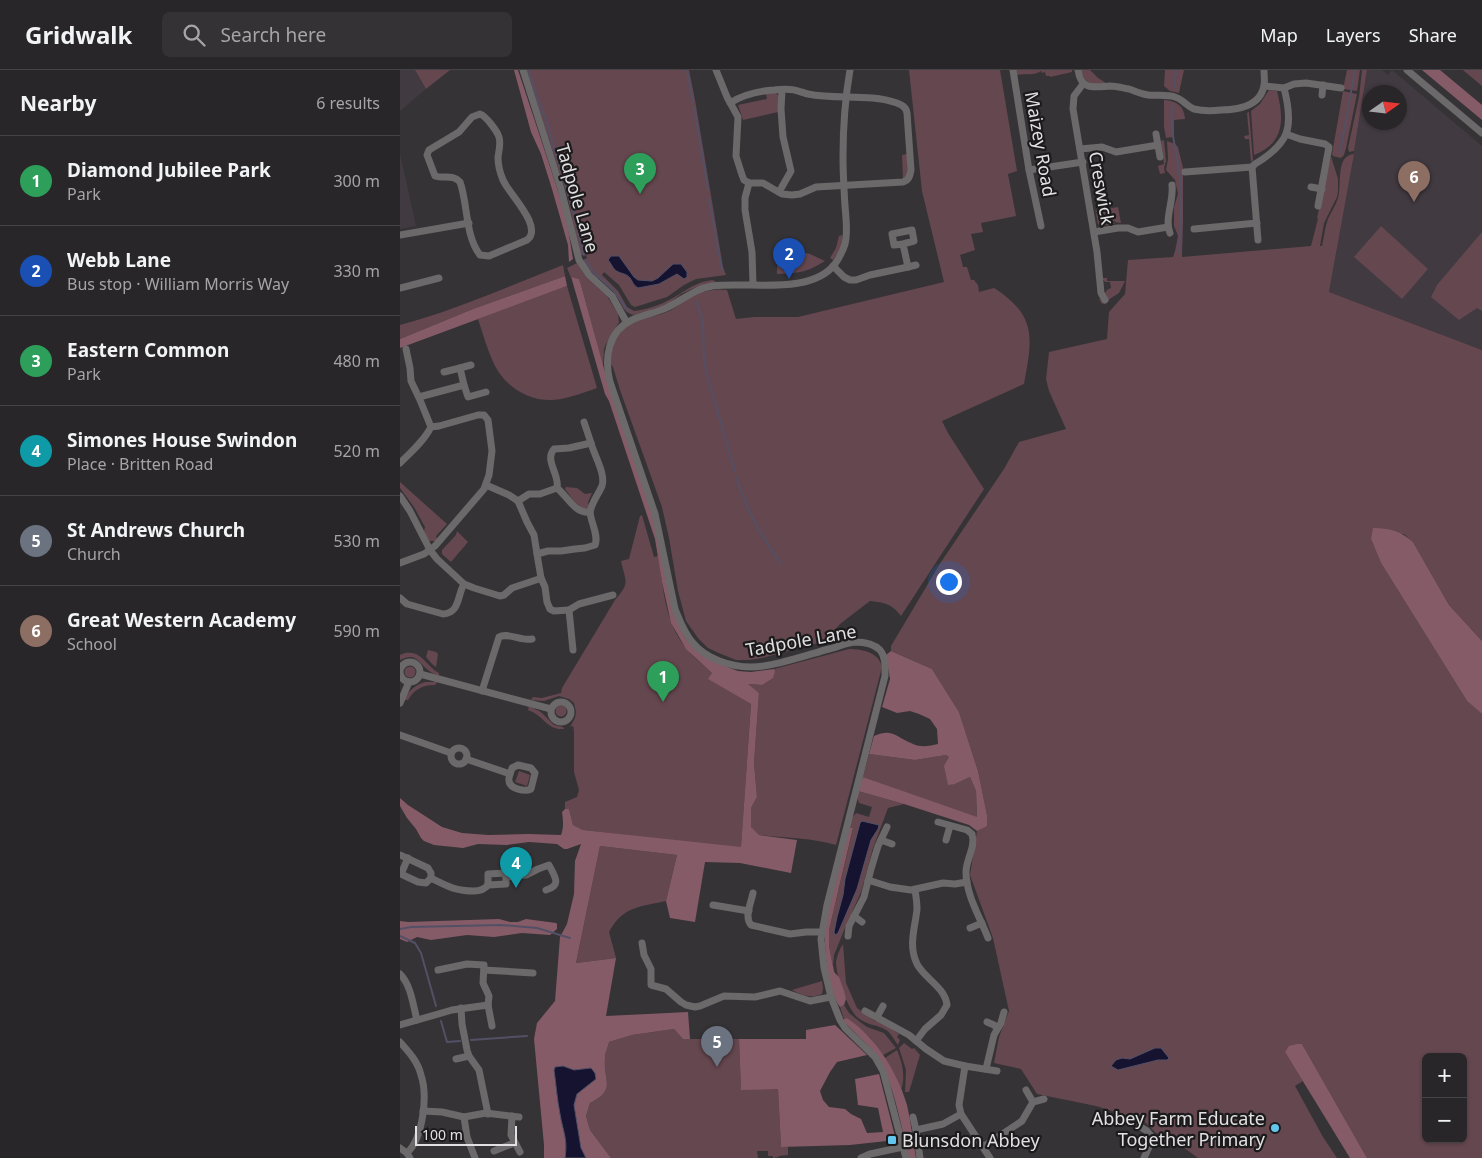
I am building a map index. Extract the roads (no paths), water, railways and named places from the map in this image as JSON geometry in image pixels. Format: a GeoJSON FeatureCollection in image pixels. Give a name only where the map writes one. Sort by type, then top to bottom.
{"type":"FeatureCollection","features":[{"type":"Feature","properties":{"kind":"street","name":"Tadpole Lane"},"geometry":{"type":"LineString","coordinates":[[523,70],[562,189],[579,260],[588,275],[612,296],[627,322],[614,336],[608,348],[608,375],[656,514],[676,609],[680,621],[692,642],[700,650],[713,658],[742,667],[763,666],[857,642],[873,646],[880,650],[884,657],[885,676],[831,886],[822,932],[824,968],[831,997],[845,1028],[874,1057],[883,1071],[906,1158]]}},
{"type":"Feature","properties":{"kind":"street"},"geometry":{"type":"LineString","coordinates":[[716,70],[722,87],[730,103],[735,109],[738,119],[736,156],[743,178],[749,183],[763,183],[786,195],[792,195],[800,194],[816,187],[906,181],[909,178],[911,170],[906,109],[896,102],[881,99],[773,90],[740,97],[730,103]]}},
{"type":"Feature","properties":{"kind":"street"},"geometry":{"type":"LineString","coordinates":[[627,322],[666,308],[689,294],[705,288],[720,285],[803,283],[816,278],[833,266],[842,252],[846,235],[843,140],[850,70]]}},
{"type":"Feature","properties":{"kind":"street","name":"Maizey Road"},"geometry":{"type":"LineString","coordinates":[[1013,70],[1039,225]]}},
{"type":"Feature","properties":{"kind":"street"},"geometry":{"type":"LineString","coordinates":[[1078,70],[1078,75],[1084,84],[1091,88],[1112,86],[1146,94],[1176,97],[1193,108],[1213,110],[1233,110],[1249,106],[1258,99],[1264,86],[1264,70]]}},
{"type":"Feature","properties":{"kind":"street"},"geometry":{"type":"LineString","coordinates":[[1407,70],[1482,133]]}},
{"type":"Feature","properties":{"kind":"street"},"geometry":{"type":"LineString","coordinates":[[1264,86],[1284,88],[1302,83],[1342,88]]}},
{"type":"Feature","properties":{"kind":"street","name":"Creswick"},"geometry":{"type":"LineString","coordinates":[[1084,84],[1076,93],[1073,101],[1104,300]]}},
{"type":"Feature","properties":{"kind":"street"},"geometry":{"type":"LineString","coordinates":[[1322,95],[1323,85]]}},
{"type":"Feature","properties":{"kind":"street"},"geometry":{"type":"LineString","coordinates":[[1185,172],[1252,167],[1276,150],[1286,134],[1289,121],[1284,88]]}},
{"type":"Feature","properties":{"kind":"street"},"geometry":{"type":"LineString","coordinates":[[779,192],[790,171],[783,137],[782,90]]}},
{"type":"Feature","properties":{"kind":"street"},"geometry":{"type":"LineString","coordinates":[[480,114],[485,116],[499,137],[498,162],[502,178],[529,220],[532,227],[531,236],[526,241],[494,254],[483,256],[480,255],[476,248],[469,224],[460,182],[453,177],[441,178],[435,176],[427,155],[429,150],[459,132],[472,117],[480,114]]}},
{"type":"Feature","properties":{"kind":"street"},"geometry":{"type":"LineString","coordinates":[[1156,134],[1160,157]]}},
{"type":"Feature","properties":{"kind":"street"},"geometry":{"type":"LineString","coordinates":[[1286,134],[1328,145],[1329,151],[1318,206]]}},
{"type":"Feature","properties":{"kind":"street"},"geometry":{"type":"LineString","coordinates":[[1080,149],[1102,147],[1116,152],[1158,145]]}},
{"type":"Feature","properties":{"kind":"street"},"geometry":{"type":"LineString","coordinates":[[1029,170],[1083,162]]}},
{"type":"Feature","properties":{"kind":"street"},"geometry":{"type":"LineString","coordinates":[[1252,167],[1258,240]]}},
{"type":"Feature","properties":{"kind":"street"},"geometry":{"type":"LineString","coordinates":[[749,183],[745,198],[745,209],[752,252],[753,284]]}},
{"type":"Feature","properties":{"kind":"street"},"geometry":{"type":"LineString","coordinates":[[1094,232],[1118,228],[1128,228],[1138,232],[1169,230],[1173,193],[1172,185]]}},
{"type":"Feature","properties":{"kind":"street"},"geometry":{"type":"LineString","coordinates":[[1311,187],[1322,189]]}},
{"type":"Feature","properties":{"kind":"street"},"geometry":{"type":"LineString","coordinates":[[1194,229],[1256,223]]}},
{"type":"Feature","properties":{"kind":"street"},"geometry":{"type":"LineString","coordinates":[[400,235],[469,224]]}},
{"type":"Feature","properties":{"kind":"street"},"geometry":{"type":"LineString","coordinates":[[903,244],[908,267]]}},
{"type":"Feature","properties":{"kind":"street"},"geometry":{"type":"LineString","coordinates":[[833,266],[850,280],[856,280],[916,265]]}},
{"type":"Feature","properties":{"kind":"street"},"geometry":{"type":"LineString","coordinates":[[400,288],[439,278]]}},
{"type":"Feature","properties":{"kind":"street"},"geometry":{"type":"LineString","coordinates":[[406,349],[410,377],[430,427]]}},
{"type":"Feature","properties":{"kind":"street"},"geometry":{"type":"LineString","coordinates":[[444,372],[472,365]]}},
{"type":"Feature","properties":{"kind":"street"},"geometry":{"type":"LineString","coordinates":[[460,368],[468,397],[486,392]]}},
{"type":"Feature","properties":{"kind":"street"},"geometry":{"type":"LineString","coordinates":[[419,397],[464,385]]}},
{"type":"Feature","properties":{"kind":"street"},"geometry":{"type":"LineString","coordinates":[[400,563],[421,556],[440,542],[481,494],[489,475],[492,450],[488,420],[485,416],[478,415],[430,427]]}},
{"type":"Feature","properties":{"kind":"street"},"geometry":{"type":"LineString","coordinates":[[537,554],[548,551],[585,548],[595,545],[597,541],[590,512],[603,480],[584,422]]}},
{"type":"Feature","properties":{"kind":"street"},"geometry":{"type":"LineString","coordinates":[[400,462],[421,441],[430,427]]}},
{"type":"Feature","properties":{"kind":"street"},"geometry":{"type":"LineString","coordinates":[[557,488],[558,481],[550,454],[553,450],[591,443]]}},
{"type":"Feature","properties":{"kind":"street"},"geometry":{"type":"LineString","coordinates":[[486,485],[518,501],[534,535],[550,609],[554,611],[569,610],[579,604],[613,595]]}},
{"type":"Feature","properties":{"kind":"street"},"geometry":{"type":"LineString","coordinates":[[518,501],[529,494],[540,494],[557,488]]}},
{"type":"Feature","properties":{"kind":"street"},"geometry":{"type":"LineString","coordinates":[[557,488],[576,509],[584,513],[590,512]]}},
{"type":"Feature","properties":{"kind":"street"},"geometry":{"type":"LineString","coordinates":[[400,496],[430,550],[464,584],[500,596],[512,588],[542,578]]}},
{"type":"Feature","properties":{"kind":"street"},"geometry":{"type":"LineString","coordinates":[[400,598],[407,604],[448,614],[456,608],[464,584]]}},
{"type":"Feature","properties":{"kind":"street"},"geometry":{"type":"LineString","coordinates":[[569,610],[573,650]]}},
{"type":"Feature","properties":{"kind":"street"},"geometry":{"type":"LineString","coordinates":[[482,691],[499,636],[504,634],[524,640],[532,639]]}},
{"type":"Feature","properties":{"kind":"street"},"geometry":{"type":"LineString","coordinates":[[412,663],[417,666],[420,674],[414,681],[409,682],[403,679],[400,670],[404,665],[412,663]]}},
{"type":"Feature","properties":{"kind":"street"},"geometry":{"type":"LineString","coordinates":[[420,674],[551,709]]}},
{"type":"Feature","properties":{"kind":"street"},"geometry":{"type":"LineString","coordinates":[[400,704],[409,682]]}},
{"type":"Feature","properties":{"kind":"street"},"geometry":{"type":"LineString","coordinates":[[400,735],[452,753],[452,760],[457,763],[463,762],[466,759],[510,774]]}},
{"type":"Feature","properties":{"kind":"street"},"geometry":{"type":"LineString","coordinates":[[938,822],[967,830],[973,837],[973,844],[966,868],[967,882],[988,938]]}},
{"type":"Feature","properties":{"kind":"street"},"geometry":{"type":"LineString","coordinates":[[946,840],[950,826]]}},
{"type":"Feature","properties":{"kind":"street"},"geometry":{"type":"LineString","coordinates":[[848,936],[849,926],[864,898],[868,880],[887,827]]}},
{"type":"Feature","properties":{"kind":"street"},"geometry":{"type":"LineString","coordinates":[[881,840],[892,844]]}},
{"type":"Feature","properties":{"kind":"street"},"geometry":{"type":"LineString","coordinates":[[400,855],[428,868],[431,878]]}},
{"type":"Feature","properties":{"kind":"street"},"geometry":{"type":"LineString","coordinates":[[408,858],[401,874],[422,883],[426,883],[431,878]]}},
{"type":"Feature","properties":{"kind":"street"},"geometry":{"type":"LineString","coordinates":[[506,877],[526,875],[549,865],[556,885],[546,890]]}},
{"type":"Feature","properties":{"kind":"street"},"geometry":{"type":"LineString","coordinates":[[431,878],[461,891],[483,890],[488,885],[506,884],[506,873],[488,874],[488,885]]}},
{"type":"Feature","properties":{"kind":"street"},"geometry":{"type":"LineString","coordinates":[[868,880],[897,889],[915,890],[943,883],[967,882]]}},
{"type":"Feature","properties":{"kind":"street"},"geometry":{"type":"LineString","coordinates":[[915,890],[917,908],[912,944],[914,956],[920,968],[944,995],[947,1004],[941,1016],[924,1029],[916,1041]]}},
{"type":"Feature","properties":{"kind":"street"},"geometry":{"type":"LineString","coordinates":[[753,893],[748,918],[749,923],[756,927],[794,934],[822,932]]}},
{"type":"Feature","properties":{"kind":"street"},"geometry":{"type":"LineString","coordinates":[[712,904],[749,911]]}},
{"type":"Feature","properties":{"kind":"street"},"geometry":{"type":"LineString","coordinates":[[854,916],[862,922]]}},
{"type":"Feature","properties":{"kind":"street"},"geometry":{"type":"LineString","coordinates":[[970,928],[982,923]]}},
{"type":"Feature","properties":{"kind":"street"},"geometry":{"type":"LineString","coordinates":[[642,943],[644,955],[651,970],[651,985],[666,989],[688,1006],[698,1007],[720,997],[755,997],[780,992],[810,1001],[831,997]]}},
{"type":"Feature","properties":{"kind":"street"},"geometry":{"type":"LineString","coordinates":[[438,970],[467,964],[484,965],[484,986],[489,997],[488,1005],[492,1026]]}},
{"type":"Feature","properties":{"kind":"street"},"geometry":{"type":"LineString","coordinates":[[484,970],[533,972]]}},
{"type":"Feature","properties":{"kind":"street"},"geometry":{"type":"LineString","coordinates":[[400,974],[410,993],[417,1020]]}},
{"type":"Feature","properties":{"kind":"street"},"geometry":{"type":"LineString","coordinates":[[400,1025],[461,1008],[488,1005]]}},
{"type":"Feature","properties":{"kind":"street"},"geometry":{"type":"LineString","coordinates":[[877,1017],[883,1006]]}},
{"type":"Feature","properties":{"kind":"street"},"geometry":{"type":"LineString","coordinates":[[461,1008],[462,1024],[469,1056],[479,1070],[488,1114]]}},
{"type":"Feature","properties":{"kind":"street"},"geometry":{"type":"LineString","coordinates":[[865,1011],[898,1028],[938,1058],[965,1066],[997,1071]]}},
{"type":"Feature","properties":{"kind":"street"},"geometry":{"type":"LineString","coordinates":[[986,1069],[994,1035],[1001,1023],[1004,1012]]}},
{"type":"Feature","properties":{"kind":"street"},"geometry":{"type":"LineString","coordinates":[[987,1022],[997,1028]]}},
{"type":"Feature","properties":{"kind":"street"},"geometry":{"type":"LineString","coordinates":[[400,1042],[416,1062],[423,1083],[423,1111],[416,1138],[408,1156],[400,1148]]}},
{"type":"Feature","properties":{"kind":"street"},"geometry":{"type":"LineString","coordinates":[[456,1059],[469,1056]]}},
{"type":"Feature","properties":{"kind":"street"},"geometry":{"type":"LineString","coordinates":[[965,1066],[959,1105],[961,1114],[990,1158]]}},
{"type":"Feature","properties":{"kind":"street"},"geometry":{"type":"LineString","coordinates":[[1026,1090],[1033,1102]]}},
{"type":"Feature","properties":{"kind":"street"},"geometry":{"type":"LineString","coordinates":[[983,1147],[1022,1121],[1033,1102],[1044,1099]]}},
{"type":"Feature","properties":{"kind":"street"},"geometry":{"type":"LineString","coordinates":[[423,1111],[464,1117],[488,1114],[516,1116],[511,1131],[514,1143],[520,1152]]}},
{"type":"Feature","properties":{"kind":"street"},"geometry":{"type":"LineString","coordinates":[[916,1130],[942,1124],[961,1114]]}},
{"type":"Feature","properties":{"kind":"street"},"geometry":{"type":"LineString","coordinates":[[464,1117],[467,1137],[475,1158]]}},
{"type":"Feature","properties":{"kind":"street"},"geometry":{"type":"LineString","coordinates":[[912,1117],[920,1158]]}},
{"type":"Feature","properties":{"kind":"street"},"geometry":{"type":"LineString","coordinates":[[1139,1126],[1153,1138],[1165,1139]]}},
{"type":"Feature","properties":{"kind":"street"},"geometry":{"type":"LineString","coordinates":[[1144,1158],[1153,1138]]}},
{"type":"Feature","properties":{"kind":"street"},"geometry":{"type":"LineString","coordinates":[[494,1151],[514,1143]]}},
{"type":"Feature","properties":{"kind":"street"},"geometry":{"type":"LineString","coordinates":[[860,1158],[878,1156],[903,1147]]}},
{"type":"Feature","properties":{"kind":"waterway"},"geometry":{"type":"LineString","coordinates":[[528,70],[545,117],[572,206],[584,255]]}},
{"type":"Feature","properties":{"kind":"waterway"},"geometry":{"type":"LineString","coordinates":[[687,70],[693,102]]}},
{"type":"Feature","properties":{"kind":"waterway"},"geometry":{"type":"LineString","coordinates":[[1174,88],[1176,70]]}},
{"type":"Feature","properties":{"kind":"waterway"},"geometry":{"type":"LineString","coordinates":[[1340,153],[1355,70]]}},
{"type":"Feature","properties":{"kind":"waterway"},"geometry":{"type":"LineString","coordinates":[[1172,106],[1171,116],[1181,188],[1179,253]]}},
{"type":"Feature","properties":{"kind":"waterway"},"geometry":{"type":"LineString","coordinates":[[694,107],[708,189]]}},
{"type":"Feature","properties":{"kind":"waterway"},"geometry":{"type":"LineString","coordinates":[[709,199],[722,270]]}},
{"type":"Feature","properties":{"kind":"waterway"},"geometry":{"type":"LineString","coordinates":[[586,260],[593,272],[614,291],[629,312]]}},
{"type":"Feature","properties":{"kind":"waterway"},"geometry":{"type":"LineString","coordinates":[[697,302],[703,322],[704,363],[735,471]]}},
{"type":"Feature","properties":{"kind":"waterway"},"geometry":{"type":"LineString","coordinates":[[736,477],[755,522],[781,563]]}},
{"type":"Feature","properties":{"kind":"waterway"},"geometry":{"type":"LineString","coordinates":[[400,929],[411,927],[501,925],[537,928],[570,938]]}},
{"type":"Feature","properties":{"kind":"waterway"},"geometry":{"type":"LineString","coordinates":[[400,936],[415,943],[421,953],[436,1006]]}},
{"type":"Feature","properties":{"kind":"waterway"},"geometry":{"type":"LineString","coordinates":[[441,1021],[447,1042],[460,1041]]}},
{"type":"Feature","properties":{"kind":"waterway"},"geometry":{"type":"LineString","coordinates":[[471,1040],[527,1036]]}},
{"type":"Feature","properties":{"kind":"place","name":"Eastern Common"},"geometry":{"type":"Point","coordinates":[640,194]}},
{"type":"Feature","properties":{"kind":"place","name":"Great Western Academy"},"geometry":{"type":"Point","coordinates":[1414,202]}},
{"type":"Feature","properties":{"kind":"place","name":"Webb Lane"},"geometry":{"type":"Point","coordinates":[789,279]}},
{"type":"Feature","properties":{"kind":"place","name":"Diamond Jubilee Park"},"geometry":{"type":"Point","coordinates":[663,702]}},
{"type":"Feature","properties":{"kind":"place","name":"Simones House Swindon"},"geometry":{"type":"Point","coordinates":[516,888]}},
{"type":"Feature","properties":{"kind":"place","name":"St Andrews Church"},"geometry":{"type":"Point","coordinates":[717,1067]}},
{"type":"Feature","properties":{"kind":"place","name":"Abbey Farm Educate Together Primary"},"geometry":{"type":"Point","coordinates":[1275,1128]}},
{"type":"Feature","properties":{"kind":"place","name":"Blunsdon Abbey"},"geometry":{"type":"Point","coordinates":[892,1140]}}]}
